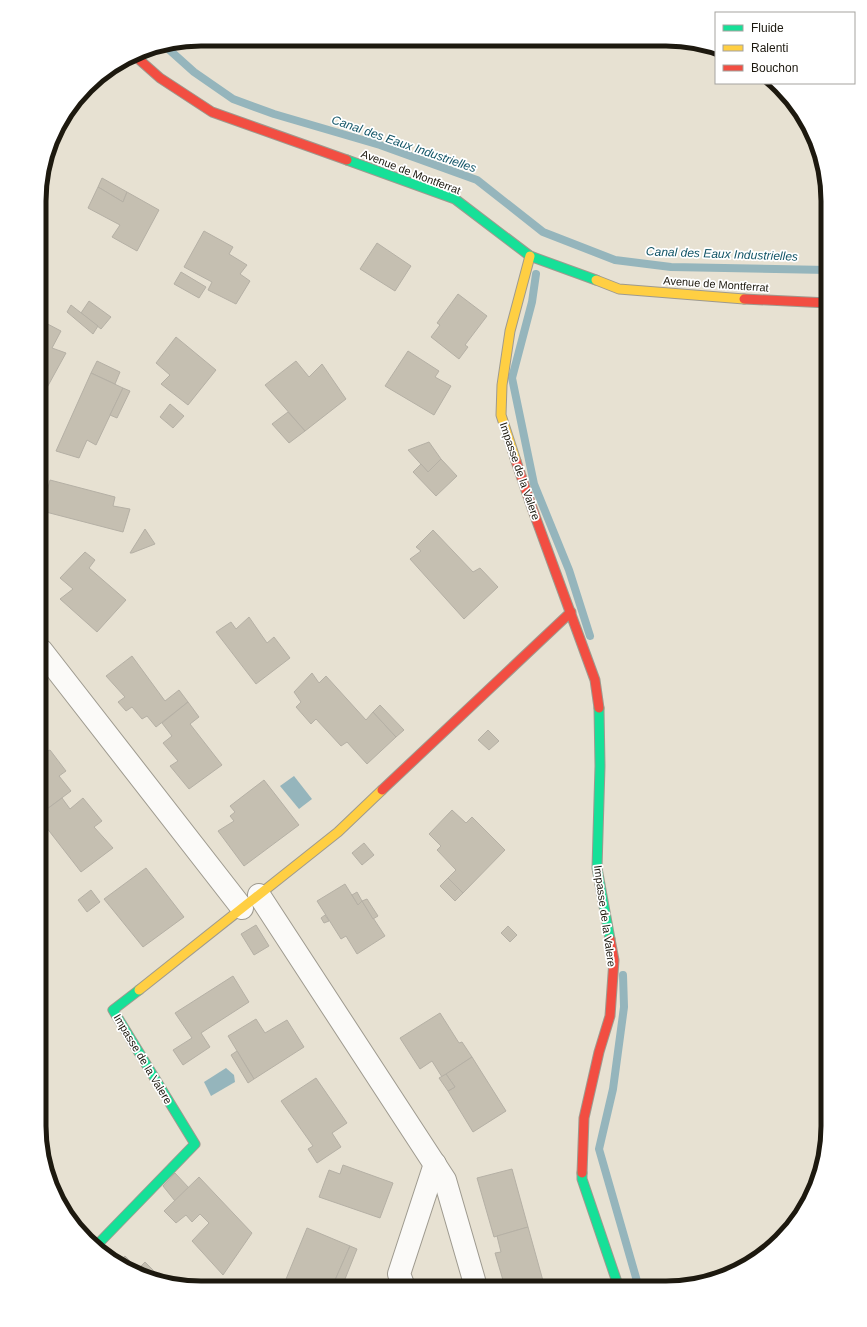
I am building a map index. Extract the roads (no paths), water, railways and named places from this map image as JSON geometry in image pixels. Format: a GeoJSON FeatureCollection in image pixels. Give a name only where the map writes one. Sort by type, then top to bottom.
{"type":"FeatureCollection","features":[{"type":"Feature","properties":{"kind":"street","name":"Avenue de Montferrat"},"geometry":{"type":"LineString","coordinates":[[139,59],[160,78],[212,112],[455,199],[530,256],[619,289],[741,300],[821,303]]}},
{"type":"Feature","properties":{"kind":"street","name":"Impasse de la Valere"},"geometry":{"type":"LineString","coordinates":[[530,256],[510,331],[502,385],[501,415],[531,505],[595,680],[600,714],[597,868],[614,960],[610,1016],[584,1118],[582,1179],[617,1281]]}},
{"type":"Feature","properties":{"kind":"street","name":"Impasse de la Valere"},"geometry":{"type":"LineString","coordinates":[[99,1243],[195,1144],[113,1010],[338,832],[571,612]]}},
{"type":"Feature","properties":{"kind":"street"},"geometry":{"type":"LineString","coordinates":[[46,656],[242,908]]}},
{"type":"Feature","properties":{"kind":"street"},"geometry":{"type":"LineString","coordinates":[[259,895],[445,1180],[474,1281]]}},
{"type":"Feature","properties":{"kind":"street"},"geometry":{"type":"LineString","coordinates":[[402,1281],[399,1274],[435,1164]]}},
{"type":"Feature","properties":{"kind":"water"},"geometry":{"type":"Polygon","coordinates":[[[294,776],[312,799],[299,809],[280,786],[294,776]]]}},
{"type":"Feature","properties":{"kind":"water"},"geometry":{"type":"Polygon","coordinates":[[[226,1068],[234,1075],[235,1082],[211,1096],[204,1082],[226,1068]]]}},
{"type":"Feature","properties":{"kind":"waterway","name":"Canal des Eaux Industrielles"},"geometry":{"type":"LineString","coordinates":[[169,49],[194,72],[233,99],[274,114],[380,145],[477,180],[543,232],[615,260],[671,267],[821,270]]}},
{"type":"Feature","properties":{"kind":"waterway"},"geometry":{"type":"LineString","coordinates":[[536,274],[532,302],[512,378],[534,484],[569,570],[590,636]]}},
{"type":"Feature","properties":{"kind":"waterway"},"geometry":{"type":"LineString","coordinates":[[623,975],[624,1007],[613,1089],[599,1149],[637,1281]]}}]}
